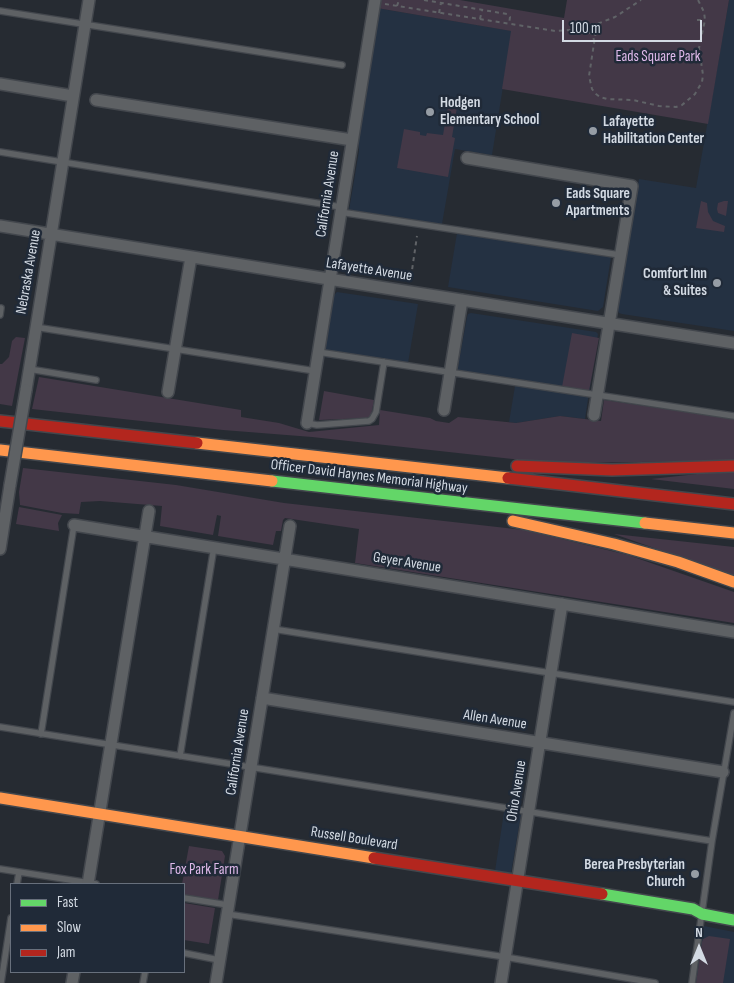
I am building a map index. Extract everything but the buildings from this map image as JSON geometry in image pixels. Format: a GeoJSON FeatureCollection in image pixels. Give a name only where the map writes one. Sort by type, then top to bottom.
{"type":"FeatureCollection","features":[{"type":"Feature","properties":{"kind":"main road","name":"Officer David Haynes Memorial Highway"},"geometry":{"type":"LineString","coordinates":[[0,421],[734,504]]}},
{"type":"Feature","properties":{"kind":"main road","name":"Officer David Haynes Memorial Highway"},"geometry":{"type":"LineString","coordinates":[[0,450],[734,533]]}},
{"type":"Feature","properties":{"kind":"main road"},"geometry":{"type":"LineString","coordinates":[[430,470],[478,466],[612,470],[734,466]]}},
{"type":"Feature","properties":{"kind":"main road"},"geometry":{"type":"LineString","coordinates":[[461,502],[481,514],[614,544],[734,582]]}},
{"type":"Feature","properties":{"kind":"main road","name":"Russell Boulevard"},"geometry":{"type":"LineString","coordinates":[[0,798],[99,818],[239,841],[517,885],[693,909],[702,914],[734,920]]}},
{"type":"Feature","properties":{"kind":"main road","name":"Russell Boulevard"},"geometry":{"type":"LineString","coordinates":[[0,807],[99,818]]}},
{"type":"Feature","properties":{"kind":"street","name":"Nebraska Avenue"},"geometry":{"type":"LineString","coordinates":[[0,549],[89,0]]}},
{"type":"Feature","properties":{"kind":"street","name":"California Avenue"},"geometry":{"type":"LineString","coordinates":[[307,424],[352,140],[380,2]]}},
{"type":"Feature","properties":{"kind":"street"},"geometry":{"type":"LineString","coordinates":[[0,84],[72,96]]}},
{"type":"Feature","properties":{"kind":"street"},"geometry":{"type":"LineString","coordinates":[[96,100],[352,140]]}},
{"type":"Feature","properties":{"kind":"street"},"geometry":{"type":"LineString","coordinates":[[467,158],[632,186],[594,415]]}},
{"type":"Feature","properties":{"kind":"street","name":"Lafayette Avenue"},"geometry":{"type":"LineString","coordinates":[[0,226],[329,280],[734,343]]}},
{"type":"Feature","properties":{"kind":"street"},"geometry":{"type":"LineString","coordinates":[[168,392],[191,257]]}},
{"type":"Feature","properties":{"kind":"street"},"geometry":{"type":"LineString","coordinates":[[444,410],[462,300]]}},
{"type":"Feature","properties":{"kind":"street"},"geometry":{"type":"LineString","coordinates":[[91,883],[110,745],[149,511]]}},
{"type":"Feature","properties":{"kind":"street","name":"Geyer Avenue"},"geometry":{"type":"LineString","coordinates":[[74,525],[734,632]]}},
{"type":"Feature","properties":{"kind":"street","name":"California Avenue"},"geometry":{"type":"LineString","coordinates":[[219,983],[220,960],[290,526]]}},
{"type":"Feature","properties":{"kind":"street","name":"Ohio Avenue"},"geometry":{"type":"LineString","coordinates":[[501,983],[562,604]]}},
{"type":"Feature","properties":{"kind":"street","name":"Allen Avenue"},"geometry":{"type":"LineString","coordinates":[[262,698],[723,772]]}},
{"type":"Feature","properties":{"kind":"lane"},"geometry":{"type":"LineString","coordinates":[[0,11],[342,65]]}},
{"type":"Feature","properties":{"kind":"lane"},"geometry":{"type":"LineString","coordinates":[[0,152],[620,254]]}},
{"type":"Feature","properties":{"kind":"lane"},"geometry":{"type":"LineString","coordinates":[[35,327],[315,370]]}},
{"type":"Feature","properties":{"kind":"lane"},"geometry":{"type":"LineString","coordinates":[[318,352],[734,416]]}},
{"type":"Feature","properties":{"kind":"lane"},"geometry":{"type":"LineString","coordinates":[[307,424],[369,421],[372,419],[376,412],[384,362]]}},
{"type":"Feature","properties":{"kind":"lane"},"geometry":{"type":"LineString","coordinates":[[29,369],[96,380]]}},
{"type":"Feature","properties":{"kind":"lane"},"geometry":{"type":"LineString","coordinates":[[41,734],[74,525]]}},
{"type":"Feature","properties":{"kind":"lane"},"geometry":{"type":"LineString","coordinates":[[180,756],[214,547]]}},
{"type":"Feature","properties":{"kind":"lane"},"geometry":{"type":"LineString","coordinates":[[273,629],[734,702]]}},
{"type":"Feature","properties":{"kind":"lane"},"geometry":{"type":"LineString","coordinates":[[692,983],[712,841],[734,713]]}},
{"type":"Feature","properties":{"kind":"lane"},"geometry":{"type":"LineString","coordinates":[[0,727],[712,841]]}},
{"type":"Feature","properties":{"kind":"lane"},"geometry":{"type":"LineString","coordinates":[[0,869],[85,883]]}},
{"type":"Feature","properties":{"kind":"lane"},"geometry":{"type":"LineString","coordinates":[[17,883],[19,872]]}},
{"type":"Feature","properties":{"kind":"lane"},"geometry":{"type":"LineString","coordinates":[[185,898],[228,909],[654,983]]}},
{"type":"Feature","properties":{"kind":"lane"},"geometry":{"type":"LineString","coordinates":[[1,983],[10,924]]}},
{"type":"Feature","properties":{"kind":"lane"},"geometry":{"type":"LineString","coordinates":[[185,953],[220,960]]}},
{"type":"Feature","properties":{"kind":"path"},"geometry":{"type":"LineString","coordinates":[[398,6],[399,0]]}},
{"type":"Feature","properties":{"kind":"path"},"geometry":{"type":"LineString","coordinates":[[424,0],[508,14],[510,17],[509,24]]}},
{"type":"Feature","properties":{"kind":"path"},"geometry":{"type":"LineString","coordinates":[[380,2],[555,31],[597,24],[615,17],[642,0]]}},
{"type":"Feature","properties":{"kind":"path"},"geometry":{"type":"LineString","coordinates":[[597,24],[589,76],[592,88],[600,97],[634,100],[669,108],[676,107],[682,105],[695,94],[702,82],[703,75],[699,48],[705,20],[704,12],[698,0]]}},
{"type":"Feature","properties":{"kind":"path"},"geometry":{"type":"LineString","coordinates":[[439,13],[441,3]]}},
{"type":"Feature","properties":{"kind":"path"},"geometry":{"type":"LineString","coordinates":[[480,19],[482,10]]}},
{"type":"Feature","properties":{"kind":"path"},"geometry":{"type":"LineString","coordinates":[[697,20],[705,20]]}},
{"type":"Feature","properties":{"kind":"path"},"geometry":{"type":"LineString","coordinates":[[582,28],[592,34],[595,43]]}},
{"type":"Feature","properties":{"kind":"path"},"geometry":{"type":"LineString","coordinates":[[411,277],[417,236]]}},
{"type":"Feature","properties":{"kind":"shaded area"},"geometry":{"type":"Polygon","coordinates":[[[729,0],[734,0],[734,331],[619,313],[617,309],[639,179],[696,188],[729,0]]]}},
{"type":"Feature","properties":{"kind":"shaded area","name":"Hodgen Elementary School"},"geometry":{"type":"Polygon","coordinates":[[[377,8],[512,31],[492,155],[455,149],[442,224],[349,210],[359,151],[358,134],[377,8]]]}},
{"type":"Feature","properties":{"kind":"shaded area"},"geometry":{"type":"Polygon","coordinates":[[[457,233],[611,257],[603,307],[598,311],[448,287],[457,233]]]}},
{"type":"Feature","properties":{"kind":"shaded area"},"geometry":{"type":"Polygon","coordinates":[[[337,292],[418,304],[407,369],[324,357],[334,295],[337,292]]]}},
{"type":"Feature","properties":{"kind":"shaded area"},"geometry":{"type":"Polygon","coordinates":[[[471,313],[596,332],[598,334],[585,419],[560,416],[516,423],[509,422],[515,386],[456,377],[467,317],[471,313]]]}},
{"type":"Feature","properties":{"kind":"shaded area"},"geometry":{"type":"Polygon","coordinates":[[[504,812],[521,815],[511,873],[495,871],[504,812]]]}},
{"type":"Feature","properties":{"kind":"shaded area"},"geometry":{"type":"Polygon","coordinates":[[[704,926],[734,932],[734,983],[694,983],[704,926]]]}},
{"type":"Feature","properties":{"kind":"green space","name":"Eads Square Park"},"geometry":{"type":"Polygon","coordinates":[[[381,0],[460,0],[564,18],[567,0],[729,0],[708,124],[502,89],[511,31],[377,8],[381,0]]]}},
{"type":"Feature","properties":{"kind":"green space"},"geometry":{"type":"Polygon","coordinates":[[[448,106],[457,107],[452,137],[455,138],[448,177],[397,168],[404,129],[420,132],[420,135],[426,136],[427,133],[443,135],[448,106]]]}},
{"type":"Feature","properties":{"kind":"green space"},"geometry":{"type":"Polygon","coordinates":[[[701,201],[707,203],[708,212],[713,221],[725,226],[724,232],[696,228],[701,201]]]}},
{"type":"Feature","properties":{"kind":"green space"},"geometry":{"type":"Polygon","coordinates":[[[728,201],[726,216],[718,213],[717,209],[718,203],[728,201]]]}},
{"type":"Feature","properties":{"kind":"green space"},"geometry":{"type":"Polygon","coordinates":[[[572,333],[599,338],[589,391],[562,387],[572,333]]]}},
{"type":"Feature","properties":{"kind":"green space"},"geometry":{"type":"Polygon","coordinates":[[[16,337],[25,338],[12,406],[0,404],[0,364],[9,357],[12,341],[16,337]]]}},
{"type":"Feature","properties":{"kind":"green space"},"geometry":{"type":"Polygon","coordinates":[[[39,377],[241,410],[241,417],[279,423],[309,432],[379,425],[380,410],[449,423],[458,417],[516,423],[560,416],[601,421],[604,400],[734,419],[734,461],[549,463],[32,409],[39,377]]]}},
{"type":"Feature","properties":{"kind":"green space"},"geometry":{"type":"Polygon","coordinates":[[[324,391],[374,400],[371,416],[367,418],[319,420],[324,391]]]}},
{"type":"Feature","properties":{"kind":"green space"},"geometry":{"type":"Polygon","coordinates":[[[23,468],[176,485],[284,503],[524,530],[628,555],[734,592],[734,623],[355,563],[359,529],[285,518],[281,531],[276,531],[273,545],[218,536],[221,516],[217,515],[213,535],[160,526],[162,506],[100,501],[81,502],[79,514],[62,513],[20,505],[19,492],[23,468]]]}},
{"type":"Feature","properties":{"kind":"green space"},"geometry":{"type":"Polygon","coordinates":[[[734,470],[734,489],[651,479],[734,470]]]}},
{"type":"Feature","properties":{"kind":"green space"},"geometry":{"type":"Polygon","coordinates":[[[19,507],[62,515],[58,523],[59,531],[16,524],[19,507]]]}},
{"type":"Feature","properties":{"kind":"green space"},"geometry":{"type":"Polygon","coordinates":[[[614,534],[734,547],[734,576],[614,534]]]}},
{"type":"Feature","properties":{"kind":"green space","name":"Fox Park Farm"},"geometry":{"type":"Polygon","coordinates":[[[189,846],[222,851],[225,856],[218,900],[185,895],[185,883],[182,883],[189,846]]]}},
{"type":"Feature","properties":{"kind":"green space"},"geometry":{"type":"Polygon","coordinates":[[[185,903],[215,908],[209,944],[185,940],[185,903]]]}},
{"type":"Feature","properties":{"kind":"green space"},"geometry":{"type":"Polygon","coordinates":[[[709,936],[730,939],[723,983],[696,983],[702,942],[703,939],[709,936]]]}},
{"type":"Feature","properties":{"kind":"traffic: fast"},"geometry":{"type":"LineString","coordinates":[[272,481],[645,523]]}},
{"type":"Feature","properties":{"kind":"traffic: fast"},"geometry":{"type":"LineString","coordinates":[[602,894],[693,909],[702,914],[734,920]]}},
{"type":"Feature","properties":{"kind":"traffic: slow"},"geometry":{"type":"LineString","coordinates":[[197,443],[508,478]]}},
{"type":"Feature","properties":{"kind":"traffic: slow"},"geometry":{"type":"LineString","coordinates":[[0,450],[272,481]]}},
{"type":"Feature","properties":{"kind":"traffic: slow"},"geometry":{"type":"LineString","coordinates":[[513,521],[614,544],[678,562],[734,582]]}},
{"type":"Feature","properties":{"kind":"traffic: slow"},"geometry":{"type":"LineString","coordinates":[[645,523],[734,533]]}},
{"type":"Feature","properties":{"kind":"traffic: slow"},"geometry":{"type":"LineString","coordinates":[[0,798],[374,858]]}},
{"type":"Feature","properties":{"kind":"traffic: jam"},"geometry":{"type":"LineString","coordinates":[[0,421],[197,443]]}},
{"type":"Feature","properties":{"kind":"traffic: jam"},"geometry":{"type":"LineString","coordinates":[[517,466],[612,470],[734,466]]}},
{"type":"Feature","properties":{"kind":"traffic: jam"},"geometry":{"type":"LineString","coordinates":[[508,478],[734,504]]}},
{"type":"Feature","properties":{"kind":"traffic: jam"},"geometry":{"type":"LineString","coordinates":[[374,858],[602,894]]}},
{"type":"Feature","properties":{"kind":"place","name":"Hodgen Elementary School"},"geometry":{"type":"Point","coordinates":[430,112]}},
{"type":"Feature","properties":{"kind":"place","name":"Lafayette Habilitation Center"},"geometry":{"type":"Point","coordinates":[593,131]}},
{"type":"Feature","properties":{"kind":"place","name":"Eads Square Apartments"},"geometry":{"type":"Point","coordinates":[556,203]}},
{"type":"Feature","properties":{"kind":"place","name":"Comfort Inn & Suites"},"geometry":{"type":"Point","coordinates":[717,283]}},
{"type":"Feature","properties":{"kind":"place","name":"Berea Presbyterian Church"},"geometry":{"type":"Point","coordinates":[695,874]}}]}
